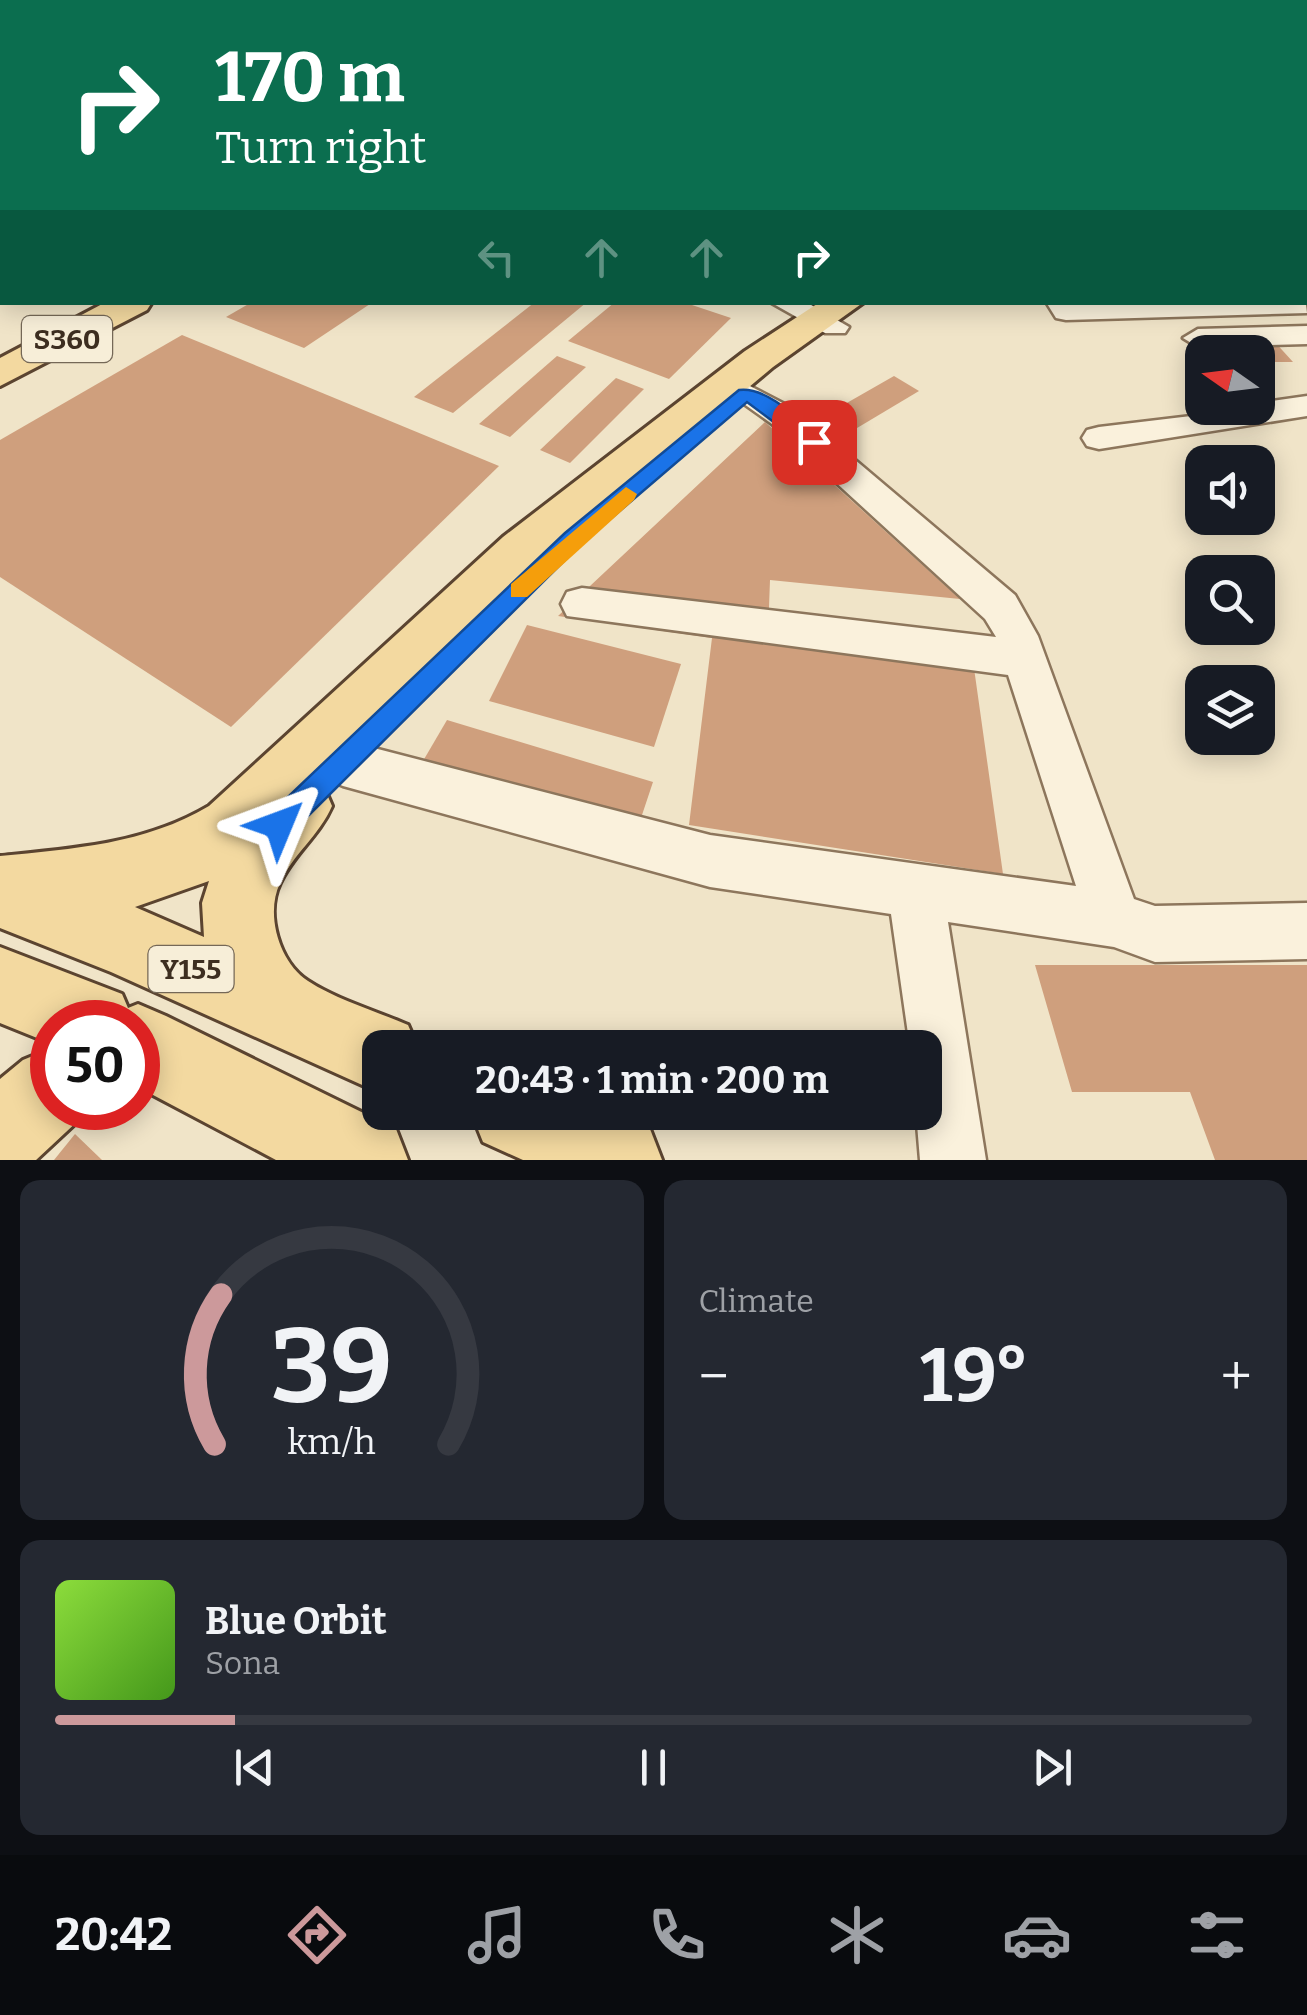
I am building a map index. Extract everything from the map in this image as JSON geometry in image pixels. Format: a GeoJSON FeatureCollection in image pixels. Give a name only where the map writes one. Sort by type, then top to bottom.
{"type":"FeatureCollection","features":[{"type":"Feature","properties":{"kind":"main road","name":"S360"},"geometry":{"type":"LineString","coordinates":[[0,345],[79,305]]}},
{"type":"Feature","properties":{"kind":"main road","name":"S360"},"geometry":{"type":"LineString","coordinates":[[0,374],[128,305]]}},
{"type":"Feature","properties":{"kind":"main road"},"geometry":{"type":"LineString","coordinates":[[0,892],[147,872],[201,852],[267,817],[343,763],[572,539],[746,394],[831,311]]}},
{"type":"Feature","properties":{"kind":"main road"},"geometry":{"type":"LineString","coordinates":[[278,1008],[250,974],[239,947],[237,911],[267,817],[520,550],[737,376],[831,311]]}},
{"type":"Feature","properties":{"kind":"main road","name":"Y155"},"geometry":{"type":"LineString","coordinates":[[0,892],[129,942],[362,1045]]}},
{"type":"Feature","properties":{"kind":"main road"},"geometry":{"type":"LineString","coordinates":[[0,986],[33,1000]]}},
{"type":"Feature","properties":{"kind":"main road"},"geometry":{"type":"LineString","coordinates":[[160,1057],[365,1160]]}},
{"type":"Feature","properties":{"kind":"main road"},"geometry":{"type":"LineString","coordinates":[[0,1135],[30,1108]]}},
{"type":"Feature","properties":{"kind":"main road"},"geometry":{"type":"LineString","coordinates":[[553,1130],[619,1160]]}},
{"type":"Feature","properties":{"kind":"street"},"geometry":{"type":"LineString","coordinates":[[1061,305],[1066,312],[1307,305]]}},
{"type":"Feature","properties":{"kind":"street"},"geometry":{"type":"LineString","coordinates":[[1275,337],[1307,336]]}},
{"type":"Feature","properties":{"kind":"street"},"geometry":{"type":"LineString","coordinates":[[746,394],[784,418],[988,592],[1010,622],[1114,919]]}},
{"type":"Feature","properties":{"kind":"street"},"geometry":{"type":"LineString","coordinates":[[1099,438],[1307,406]]}},
{"type":"Feature","properties":{"kind":"street"},"geometry":{"type":"LineString","coordinates":[[582,604],[1025,659]]}},
{"type":"Feature","properties":{"kind":"street"},"geometry":{"type":"LineString","coordinates":[[343,763],[662,850],[776,873],[1114,919],[1155,934],[1307,931]]}},
{"type":"Feature","properties":{"kind":"street"},"geometry":{"type":"LineString","coordinates":[[915,892],[943,1064],[953,1160]]}},
{"type":"Feature","properties":{"kind":"building"},"geometry":{"type":"Polygon","coordinates":[[[247,305],[368,305],[304,348],[226,317],[247,305]]]}},
{"type":"Feature","properties":{"kind":"building"},"geometry":{"type":"Polygon","coordinates":[[[531,305],[583,305],[453,413],[414,397],[531,305]]]}},
{"type":"Feature","properties":{"kind":"building"},"geometry":{"type":"Polygon","coordinates":[[[611,305],[692,305],[731,318],[669,379],[568,341],[611,305]]]}},
{"type":"Feature","properties":{"kind":"building"},"geometry":{"type":"Polygon","coordinates":[[[182,335],[499,466],[231,727],[0,577],[0,440],[182,335]]]}},
{"type":"Feature","properties":{"kind":"building"},"geometry":{"type":"Polygon","coordinates":[[[1275,342],[1293,362],[1275,362],[1275,342]]]}},
{"type":"Feature","properties":{"kind":"building"},"geometry":{"type":"Polygon","coordinates":[[[557,356],[586,367],[510,437],[479,424],[557,356]]]}},
{"type":"Feature","properties":{"kind":"building"},"geometry":{"type":"Polygon","coordinates":[[[894,376],[919,391],[842,437],[817,420],[894,376]]]}},
{"type":"Feature","properties":{"kind":"building"},"geometry":{"type":"Polygon","coordinates":[[[616,378],[644,389],[570,463],[540,450],[616,378]]]}},
{"type":"Feature","properties":{"kind":"building"},"geometry":{"type":"Polygon","coordinates":[[[765,422],[960,599],[770,580],[768,635],[973,661],[1003,874],[689,825],[712,638],[558,616],[765,422]]]}},
{"type":"Feature","properties":{"kind":"building"},"geometry":{"type":"Polygon","coordinates":[[[527,625],[681,664],[654,747],[489,701],[527,625]]]}},
{"type":"Feature","properties":{"kind":"building"},"geometry":{"type":"Polygon","coordinates":[[[447,720],[653,782],[637,830],[423,761],[447,720]]]}},
{"type":"Feature","properties":{"kind":"building"},"geometry":{"type":"Polygon","coordinates":[[[1035,965],[1307,965],[1307,1160],[1215,1160],[1190,1092],[1072,1092],[1035,965]]]}},
{"type":"Feature","properties":{"kind":"building"},"geometry":{"type":"Polygon","coordinates":[[[75,1134],[102,1160],[54,1160],[75,1134]]]}},
{"type":"Feature","properties":{"kind":"slow traffic"},"geometry":{"type":"LineString","coordinates":[[519,590],[626,494]]}},
{"type":"Feature","properties":{"kind":"route"},"geometry":{"type":"LineString","coordinates":[[279,825],[572,539],[746,394],[779,413],[814,442]]}}]}
